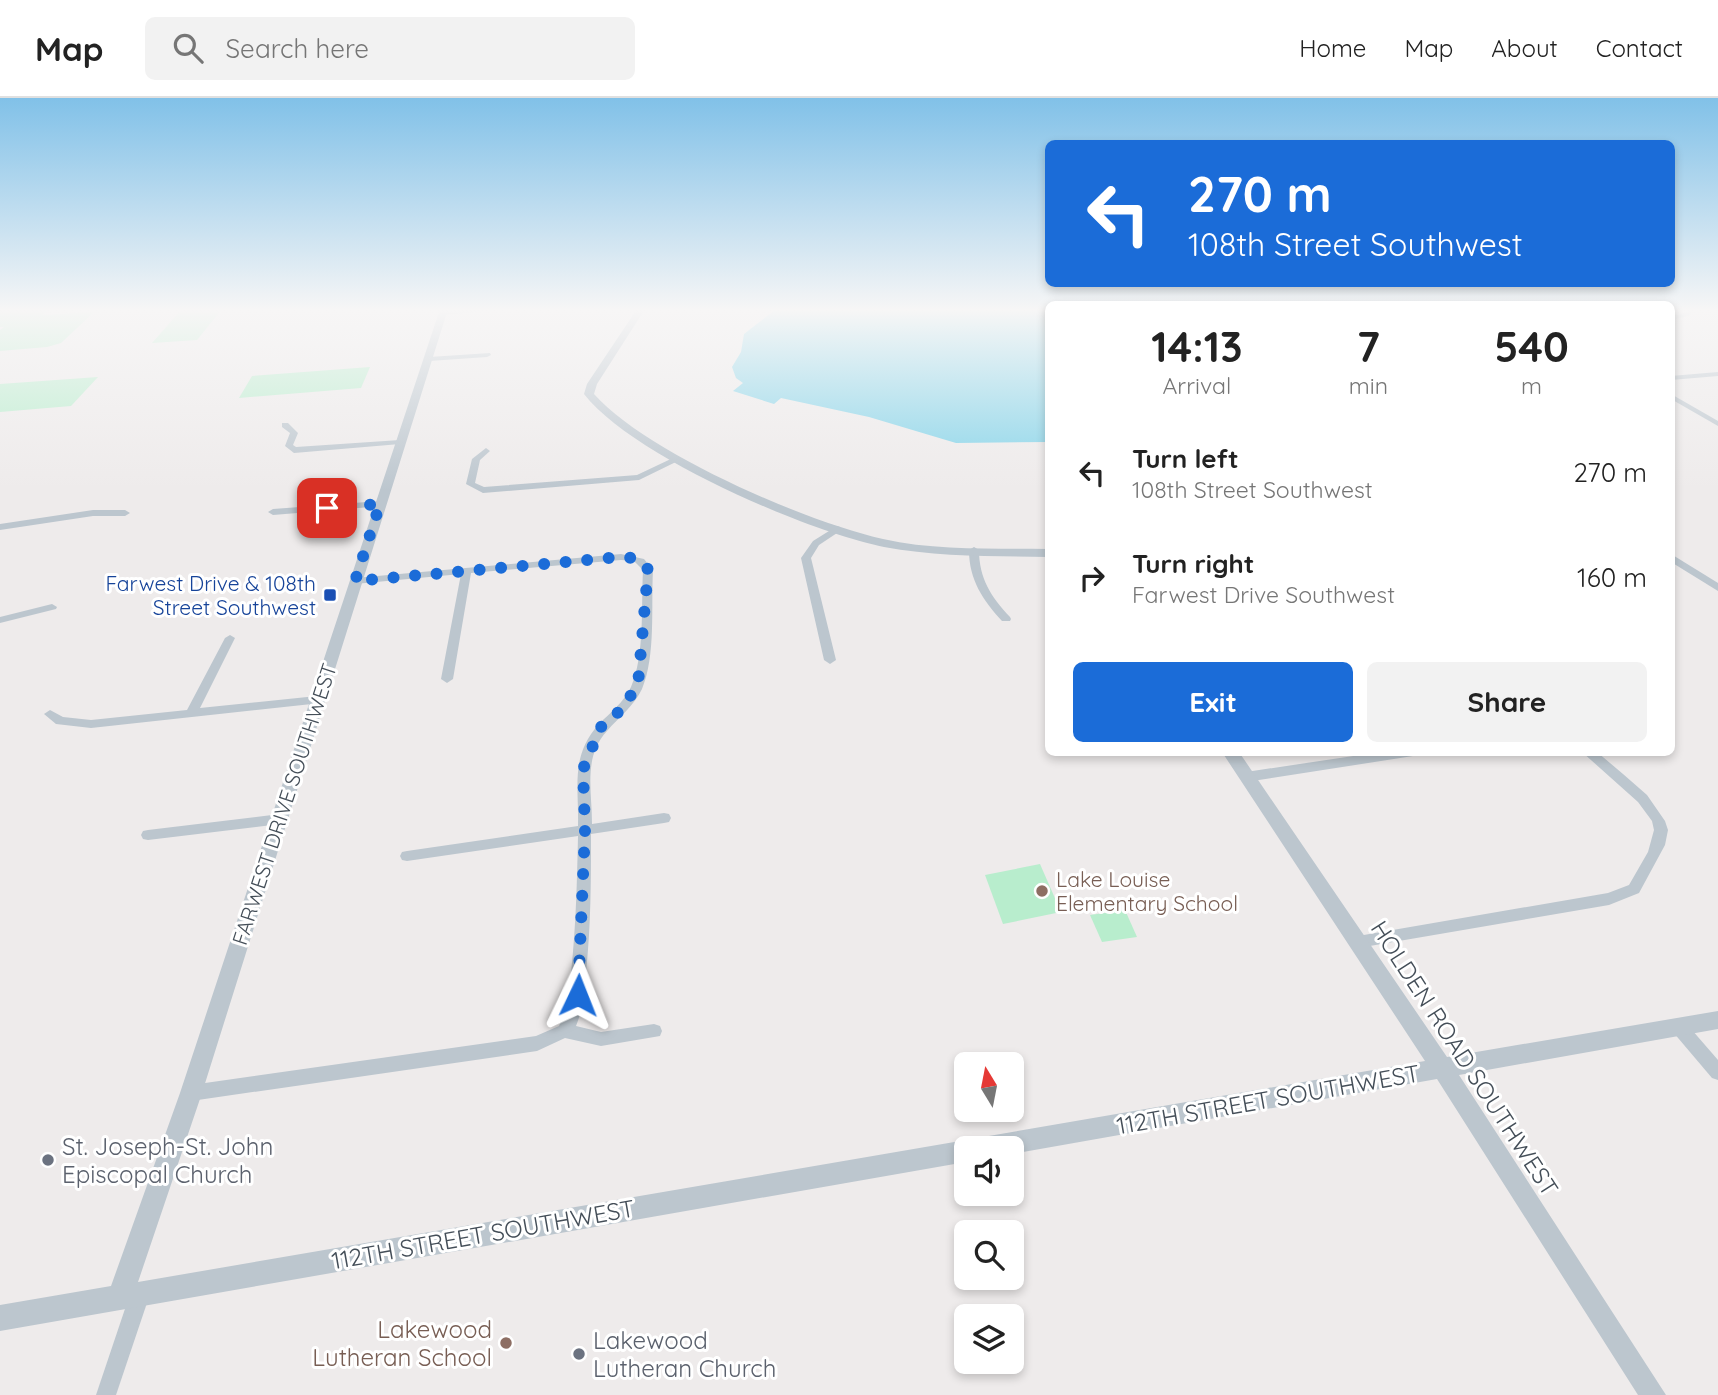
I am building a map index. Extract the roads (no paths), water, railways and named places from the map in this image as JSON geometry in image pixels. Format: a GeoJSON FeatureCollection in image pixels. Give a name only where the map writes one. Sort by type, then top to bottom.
{"type":"FeatureCollection","features":[{"type":"Feature","properties":{"kind":"street","name":"FARWEST DRIVE SOUTHWEST"},"geometry":{"type":"LineString","coordinates":[[106,1395],[130,1295],[191,1094],[425,370]]}},
{"type":"Feature","properties":{"kind":"street"},"geometry":{"type":"LineString","coordinates":[[601,370],[589,394],[595,404],[619,423],[678,459],[837,529],[883,543],[1045,553]]}},
{"type":"Feature","properties":{"kind":"street"},"geometry":{"type":"LineString","coordinates":[[1675,377],[1718,373]]}},
{"type":"Feature","properties":{"kind":"street"},"geometry":{"type":"LineString","coordinates":[[1675,398],[1718,424]]}},
{"type":"Feature","properties":{"kind":"street"},"geometry":{"type":"LineString","coordinates":[[285,425],[294,433],[289,446],[294,450],[400,442]]}},
{"type":"Feature","properties":{"kind":"street"},"geometry":{"type":"LineString","coordinates":[[486,452],[476,459],[470,484],[473,488],[490,490],[639,477],[678,459]]}},
{"type":"Feature","properties":{"kind":"street"},"geometry":{"type":"LineString","coordinates":[[273,512],[380,504]]}},
{"type":"Feature","properties":{"kind":"street"},"geometry":{"type":"LineString","coordinates":[[0,527],[93,513],[124,513]]}},
{"type":"Feature","properties":{"kind":"street"},"geometry":{"type":"LineString","coordinates":[[830,660],[806,558],[816,543],[837,529]]}},
{"type":"Feature","properties":{"kind":"street"},"geometry":{"type":"LineString","coordinates":[[974,550],[975,573],[980,587],[1006,619]]}},
{"type":"Feature","properties":{"kind":"street"},"geometry":{"type":"LineString","coordinates":[[191,1094],[537,1043],[565,1031],[572,1022],[578,995],[585,830],[583,769],[601,727],[622,709],[638,684],[648,570],[640,559],[621,557],[355,581]]}},
{"type":"Feature","properties":{"kind":"street"},"geometry":{"type":"LineString","coordinates":[[1675,560],[1718,588]]}},
{"type":"Feature","properties":{"kind":"street"},"geometry":{"type":"LineString","coordinates":[[447,679],[467,570]]}},
{"type":"Feature","properties":{"kind":"street"},"geometry":{"type":"LineString","coordinates":[[0,620],[52,607]]}},
{"type":"Feature","properties":{"kind":"street"},"geometry":{"type":"LineString","coordinates":[[192,712],[230,638]]}},
{"type":"Feature","properties":{"kind":"street"},"geometry":{"type":"LineString","coordinates":[[50,714],[60,721],[83,724],[317,700]]}},
{"type":"Feature","properties":{"kind":"street","name":"HOLDEN ROAD SOUTHWEST"},"geometry":{"type":"LineString","coordinates":[[1233,756],[1443,1069],[1654,1395]]}},
{"type":"Feature","properties":{"kind":"street"},"geometry":{"type":"LineString","coordinates":[[1246,776],[1385,756]]}},
{"type":"Feature","properties":{"kind":"street"},"geometry":{"type":"LineString","coordinates":[[1358,942],[1626,894],[1634,889],[1657,844],[1662,831],[1660,823],[1651,808],[1592,756]]}},
{"type":"Feature","properties":{"kind":"street"},"geometry":{"type":"LineString","coordinates":[[407,856],[664,818]]}},
{"type":"Feature","properties":{"kind":"street"},"geometry":{"type":"LineString","coordinates":[[148,835],[280,820]]}},
{"type":"Feature","properties":{"kind":"street","name":"112TH STREET SOUTHWEST"},"geometry":{"type":"LineString","coordinates":[[1024,1141],[1718,1020]]}},
{"type":"Feature","properties":{"kind":"street"},"geometry":{"type":"LineString","coordinates":[[1679,1027],[1718,1072]]}},
{"type":"Feature","properties":{"kind":"street"},"geometry":{"type":"LineString","coordinates":[[565,1031],[601,1039],[654,1031]]}},
{"type":"Feature","properties":{"kind":"street","name":"112TH STREET SOUTHWEST"},"geometry":{"type":"LineString","coordinates":[[0,1318],[954,1153]]}},
{"type":"Feature","properties":{"kind":"water"},"geometry":{"type":"Polygon","coordinates":[[[733,370],[1045,370],[1045,442],[956,443],[869,417],[781,398],[774,404],[733,391],[743,383],[736,378],[733,370]]]}},
{"type":"Feature","properties":{"kind":"place","name":"Farwest Drive & 108th Street Southwest"},"geometry":{"type":"Point","coordinates":[330,595]}},
{"type":"Feature","properties":{"kind":"place","name":"Lake Louise Elementary School"},"geometry":{"type":"Point","coordinates":[1042,891]}},
{"type":"Feature","properties":{"kind":"place","name":"St. Joseph-St. John Episcopal Church"},"geometry":{"type":"Point","coordinates":[48,1160]}},
{"type":"Feature","properties":{"kind":"place","name":"Lakewood Lutheran School"},"geometry":{"type":"Point","coordinates":[506,1343]}},
{"type":"Feature","properties":{"kind":"place","name":"Lakewood Lutheran Church"},"geometry":{"type":"Point","coordinates":[579,1354]}}]}
